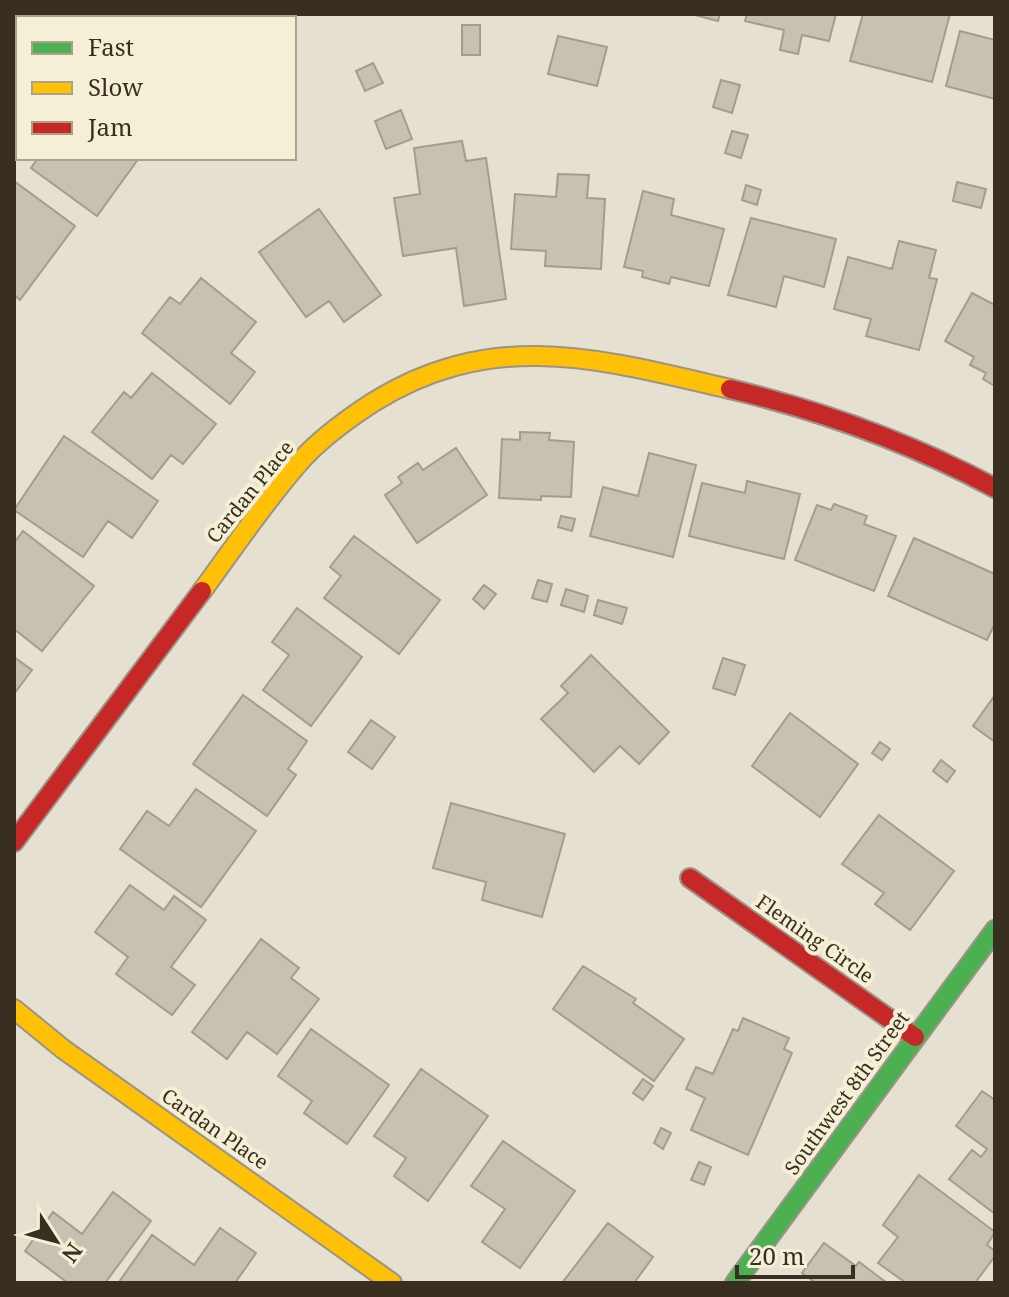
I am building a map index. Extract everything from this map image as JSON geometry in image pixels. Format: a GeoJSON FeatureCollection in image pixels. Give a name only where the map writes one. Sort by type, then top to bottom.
{"type":"FeatureCollection","features":[{"type":"Feature","properties":{"kind":"street","name":"Cardan Place"},"geometry":{"type":"LineString","coordinates":[[14,842],[298,463],[356,410],[437,368],[477,357],[551,352],[624,365],[823,414],[889,437],[995,488]]}},
{"type":"Feature","properties":{"kind":"street","name":"Fleming Circle"},"geometry":{"type":"LineString","coordinates":[[690,878],[915,1037]]}},
{"type":"Feature","properties":{"kind":"street","name":"Southwest 8th Street"},"geometry":{"type":"LineString","coordinates":[[735,1283],[995,930]]}},
{"type":"Feature","properties":{"kind":"street","name":"Cardan Place"},"geometry":{"type":"LineString","coordinates":[[14,1009],[63,1049],[392,1283]]}},
{"type":"Feature","properties":{"kind":"building"},"geometry":{"type":"Polygon","coordinates":[[[116,14],[170,16],[118,16],[116,14]]]}},
{"type":"Feature","properties":{"kind":"building"},"geometry":{"type":"Polygon","coordinates":[[[211,14],[297,14],[294,16],[211,14]]]}},
{"type":"Feature","properties":{"kind":"building"},"geometry":{"type":"Polygon","coordinates":[[[691,14],[720,14],[718,21],[691,14]]]}},
{"type":"Feature","properties":{"kind":"building"},"geometry":{"type":"Polygon","coordinates":[[[747,14],[836,14],[829,41],[802,35],[798,54],[780,50],[784,30],[745,21],[747,14]]]}},
{"type":"Feature","properties":{"kind":"building"},"geometry":{"type":"Polygon","coordinates":[[[863,14],[950,14],[932,82],[850,61],[863,14]]]}},
{"type":"Feature","properties":{"kind":"building"},"geometry":{"type":"Polygon","coordinates":[[[462,25],[480,25],[480,55],[462,55],[462,25]]]}},
{"type":"Feature","properties":{"kind":"building"},"geometry":{"type":"Polygon","coordinates":[[[960,31],[995,40],[995,99],[946,86],[960,31]]]}},
{"type":"Feature","properties":{"kind":"building"},"geometry":{"type":"Polygon","coordinates":[[[558,36],[607,47],[597,86],[548,74],[558,36]]]}},
{"type":"Feature","properties":{"kind":"building"},"geometry":{"type":"Polygon","coordinates":[[[373,63],[383,83],[365,91],[356,71],[373,63]]]}},
{"type":"Feature","properties":{"kind":"building"},"geometry":{"type":"Polygon","coordinates":[[[721,80],[740,85],[732,113],[713,107],[721,80]]]}},
{"type":"Feature","properties":{"kind":"building"},"geometry":{"type":"Polygon","coordinates":[[[401,110],[412,139],[386,149],[375,121],[401,110]]]}},
{"type":"Feature","properties":{"kind":"building"},"geometry":{"type":"Polygon","coordinates":[[[732,131],[748,135],[741,158],[725,153],[732,131]]]}},
{"type":"Feature","properties":{"kind":"building"},"geometry":{"type":"Polygon","coordinates":[[[462,141],[466,161],[486,158],[506,299],[464,306],[456,248],[403,256],[394,198],[420,194],[414,148],[462,141]]]}},
{"type":"Feature","properties":{"kind":"building"},"geometry":{"type":"Polygon","coordinates":[[[37,160],[138,160],[97,216],[31,168],[37,160]]]}},
{"type":"Feature","properties":{"kind":"building"},"geometry":{"type":"Polygon","coordinates":[[[558,174],[589,175],[587,198],[605,199],[601,269],[545,266],[546,251],[511,249],[515,194],[556,197],[558,174]]]}},
{"type":"Feature","properties":{"kind":"building"},"geometry":{"type":"Polygon","coordinates":[[[14,181],[75,226],[20,300],[14,295],[14,181]]]}},
{"type":"Feature","properties":{"kind":"building"},"geometry":{"type":"Polygon","coordinates":[[[957,182],[986,189],[981,208],[953,201],[957,182]]]}},
{"type":"Feature","properties":{"kind":"building"},"geometry":{"type":"Polygon","coordinates":[[[746,185],[761,190],[757,205],[742,200],[746,185]]]}},
{"type":"Feature","properties":{"kind":"building"},"geometry":{"type":"Polygon","coordinates":[[[643,191],[674,199],[671,215],[724,229],[709,286],[671,277],[669,284],[642,277],[643,271],[624,267],[643,191]]]}},
{"type":"Feature","properties":{"kind":"building"},"geometry":{"type":"Polygon","coordinates":[[[319,209],[381,295],[344,322],[329,301],[306,317],[259,252],[319,209]]]}},
{"type":"Feature","properties":{"kind":"building"},"geometry":{"type":"Polygon","coordinates":[[[751,218],[836,239],[824,287],[784,276],[776,307],[728,295],[751,218]]]}},
{"type":"Feature","properties":{"kind":"building"},"geometry":{"type":"Polygon","coordinates":[[[899,241],[936,250],[929,278],[937,279],[919,350],[866,336],[871,319],[834,309],[848,257],[892,269],[899,241]]]}},
{"type":"Feature","properties":{"kind":"building"},"geometry":{"type":"Polygon","coordinates":[[[201,278],[256,322],[231,353],[255,372],[230,404],[142,333],[170,297],[180,304],[201,278]]]}},
{"type":"Feature","properties":{"kind":"building"},"geometry":{"type":"Polygon","coordinates":[[[972,293],[995,305],[995,386],[983,379],[986,373],[970,365],[974,357],[945,341],[972,293]]]}},
{"type":"Feature","properties":{"kind":"building"},"geometry":{"type":"Polygon","coordinates":[[[152,373],[216,424],[183,464],[171,455],[152,479],[92,432],[124,392],[131,398],[152,373]]]}},
{"type":"Feature","properties":{"kind":"building"},"geometry":{"type":"Polygon","coordinates":[[[520,432],[550,433],[549,440],[574,442],[571,497],[541,496],[541,500],[499,498],[502,439],[520,440],[520,432]]]}},
{"type":"Feature","properties":{"kind":"building"},"geometry":{"type":"Polygon","coordinates":[[[64,436],[158,501],[132,538],[108,521],[83,557],[14,510],[64,436]]]}},
{"type":"Feature","properties":{"kind":"building"},"geometry":{"type":"Polygon","coordinates":[[[456,448],[487,495],[417,543],[385,495],[402,483],[398,477],[418,463],[423,470],[456,448]]]}},
{"type":"Feature","properties":{"kind":"building"},"geometry":{"type":"Polygon","coordinates":[[[649,453],[696,465],[673,557],[590,536],[603,487],[638,496],[649,453]]]}},
{"type":"Feature","properties":{"kind":"building"},"geometry":{"type":"Polygon","coordinates":[[[747,481],[800,494],[784,559],[689,536],[702,483],[745,493],[747,481]]]}},
{"type":"Feature","properties":{"kind":"building"},"geometry":{"type":"Polygon","coordinates":[[[834,504],[867,516],[864,524],[896,536],[874,591],[795,560],[817,505],[831,510],[834,504]]]}},
{"type":"Feature","properties":{"kind":"building"},"geometry":{"type":"Polygon","coordinates":[[[561,516],[575,519],[572,531],[558,527],[561,516]]]}},
{"type":"Feature","properties":{"kind":"building"},"geometry":{"type":"Polygon","coordinates":[[[23,531],[94,586],[42,651],[14,629],[14,543],[23,531]]]}},
{"type":"Feature","properties":{"kind":"building"},"geometry":{"type":"Polygon","coordinates":[[[354,536],[440,600],[399,654],[324,598],[341,576],[330,567],[354,536]]]}},
{"type":"Feature","properties":{"kind":"building"},"geometry":{"type":"Polygon","coordinates":[[[914,538],[995,574],[995,623],[987,640],[888,596],[914,538]]]}},
{"type":"Feature","properties":{"kind":"building"},"geometry":{"type":"Polygon","coordinates":[[[538,580],[552,584],[547,602],[532,598],[538,580]]]}},
{"type":"Feature","properties":{"kind":"building"},"geometry":{"type":"Polygon","coordinates":[[[484,585],[496,594],[484,609],[473,599],[484,585]]]}},
{"type":"Feature","properties":{"kind":"building"},"geometry":{"type":"Polygon","coordinates":[[[566,589],[588,596],[584,612],[561,605],[566,589]]]}},
{"type":"Feature","properties":{"kind":"building"},"geometry":{"type":"Polygon","coordinates":[[[598,600],[627,608],[622,624],[594,615],[598,600]]]}},
{"type":"Feature","properties":{"kind":"building"},"geometry":{"type":"Polygon","coordinates":[[[297,608],[362,657],[311,726],[263,690],[289,655],[272,642],[297,608]]]}},
{"type":"Feature","properties":{"kind":"building"},"geometry":{"type":"Polygon","coordinates":[[[591,655],[669,732],[639,764],[620,746],[594,772],[541,719],[568,693],[561,686],[591,655]]]}},
{"type":"Feature","properties":{"kind":"building"},"geometry":{"type":"Polygon","coordinates":[[[14,657],[32,670],[14,694],[14,657]]]}},
{"type":"Feature","properties":{"kind":"building"},"geometry":{"type":"Polygon","coordinates":[[[723,658],[745,665],[735,695],[713,688],[723,658]]]}},
{"type":"Feature","properties":{"kind":"building"},"geometry":{"type":"Polygon","coordinates":[[[243,695],[307,741],[288,769],[296,775],[267,816],[193,764],[243,695]]]}},
{"type":"Feature","properties":{"kind":"building"},"geometry":{"type":"Polygon","coordinates":[[[995,695],[995,742],[973,726],[995,695]]]}},
{"type":"Feature","properties":{"kind":"building"},"geometry":{"type":"Polygon","coordinates":[[[790,713],[858,764],[820,817],[752,766],[790,713]]]}},
{"type":"Feature","properties":{"kind":"building"},"geometry":{"type":"Polygon","coordinates":[[[371,720],[395,737],[372,769],[348,752],[371,720]]]}},
{"type":"Feature","properties":{"kind":"building"},"geometry":{"type":"Polygon","coordinates":[[[880,742],[890,749],[882,760],[872,753],[880,742]]]}},
{"type":"Feature","properties":{"kind":"building"},"geometry":{"type":"Polygon","coordinates":[[[941,760],[955,771],[947,782],[933,771],[941,760]]]}},
{"type":"Feature","properties":{"kind":"building"},"geometry":{"type":"Polygon","coordinates":[[[196,789],[256,831],[201,907],[120,849],[147,811],[169,826],[196,789]]]}},
{"type":"Feature","properties":{"kind":"building"},"geometry":{"type":"Polygon","coordinates":[[[451,803],[565,834],[542,917],[482,900],[486,882],[433,868],[451,803]]]}},
{"type":"Feature","properties":{"kind":"building"},"geometry":{"type":"Polygon","coordinates":[[[879,815],[954,871],[910,930],[875,904],[884,893],[842,864],[879,815]]]}},
{"type":"Feature","properties":{"kind":"building"},"geometry":{"type":"Polygon","coordinates":[[[130,885],[164,910],[174,896],[206,920],[171,967],[195,985],[172,1015],[116,974],[128,957],[95,932],[130,885]]]}},
{"type":"Feature","properties":{"kind":"building"},"geometry":{"type":"Polygon","coordinates":[[[261,939],[299,968],[291,978],[319,999],[277,1054],[247,1032],[227,1059],[192,1032],[261,939]]]}},
{"type":"Feature","properties":{"kind":"building"},"geometry":{"type":"Polygon","coordinates":[[[583,966],[636,999],[633,1003],[684,1039],[654,1081],[553,1009],[583,966]]]}},
{"type":"Feature","properties":{"kind":"building"},"geometry":{"type":"Polygon","coordinates":[[[743,1018],[789,1038],[784,1049],[792,1053],[748,1155],[691,1130],[705,1098],[686,1089],[696,1067],[713,1074],[733,1029],[738,1031],[743,1018]]]}},
{"type":"Feature","properties":{"kind":"building"},"geometry":{"type":"Polygon","coordinates":[[[311,1029],[389,1085],[347,1144],[304,1113],[312,1101],[278,1076],[311,1029]]]}},
{"type":"Feature","properties":{"kind":"building"},"geometry":{"type":"Polygon","coordinates":[[[421,1069],[488,1116],[428,1201],[394,1176],[406,1158],[374,1136],[421,1069]]]}},
{"type":"Feature","properties":{"kind":"building"},"geometry":{"type":"Polygon","coordinates":[[[643,1079],[653,1086],[643,1100],[633,1093],[643,1079]]]}},
{"type":"Feature","properties":{"kind":"building"},"geometry":{"type":"Polygon","coordinates":[[[982,1091],[995,1100],[995,1214],[949,1179],[972,1150],[981,1157],[987,1149],[956,1126],[982,1091]]]}},
{"type":"Feature","properties":{"kind":"building"},"geometry":{"type":"Polygon","coordinates":[[[661,1128],[671,1133],[663,1149],[654,1143],[661,1128]]]}},
{"type":"Feature","properties":{"kind":"building"},"geometry":{"type":"Polygon","coordinates":[[[503,1141],[575,1191],[520,1268],[482,1242],[505,1209],[471,1186],[503,1141]]]}},
{"type":"Feature","properties":{"kind":"building"},"geometry":{"type":"Polygon","coordinates":[[[699,1162],[711,1167],[704,1185],[691,1180],[699,1162]]]}},
{"type":"Feature","properties":{"kind":"building"},"geometry":{"type":"Polygon","coordinates":[[[919,1175],[995,1232],[987,1245],[995,1251],[995,1256],[975,1283],[906,1283],[878,1263],[898,1237],[883,1225],[919,1175]]]}},
{"type":"Feature","properties":{"kind":"building"},"geometry":{"type":"Polygon","coordinates":[[[113,1192],[151,1221],[105,1283],[68,1283],[25,1251],[53,1212],[82,1234],[113,1192]]]}},
{"type":"Feature","properties":{"kind":"building"},"geometry":{"type":"Polygon","coordinates":[[[608,1223],[653,1257],[634,1283],[562,1283],[608,1223]]]}},
{"type":"Feature","properties":{"kind":"building"},"geometry":{"type":"Polygon","coordinates":[[[220,1228],[256,1253],[235,1283],[119,1282],[152,1235],[194,1265],[220,1228]]]}},
{"type":"Feature","properties":{"kind":"building"},"geometry":{"type":"Polygon","coordinates":[[[824,1243],[856,1266],[859,1262],[887,1283],[816,1283],[802,1273],[824,1243]]]}},
{"type":"Feature","properties":{"kind":"traffic: fast"},"geometry":{"type":"LineString","coordinates":[[735,1283],[995,930]]}},
{"type":"Feature","properties":{"kind":"traffic: slow"},"geometry":{"type":"LineString","coordinates":[[202,591],[272,495],[314,448],[372,403],[417,379],[461,365],[504,357],[548,356],[637,368],[730,389]]}},
{"type":"Feature","properties":{"kind":"traffic: slow"},"geometry":{"type":"LineString","coordinates":[[14,1009],[63,1049],[392,1283]]}},
{"type":"Feature","properties":{"kind":"traffic: jam"},"geometry":{"type":"LineString","coordinates":[[730,389],[799,407],[866,430],[995,488]]}},
{"type":"Feature","properties":{"kind":"traffic: jam"},"geometry":{"type":"LineString","coordinates":[[14,842],[202,591]]}},
{"type":"Feature","properties":{"kind":"traffic: jam"},"geometry":{"type":"LineString","coordinates":[[690,878],[915,1037]]}}]}
